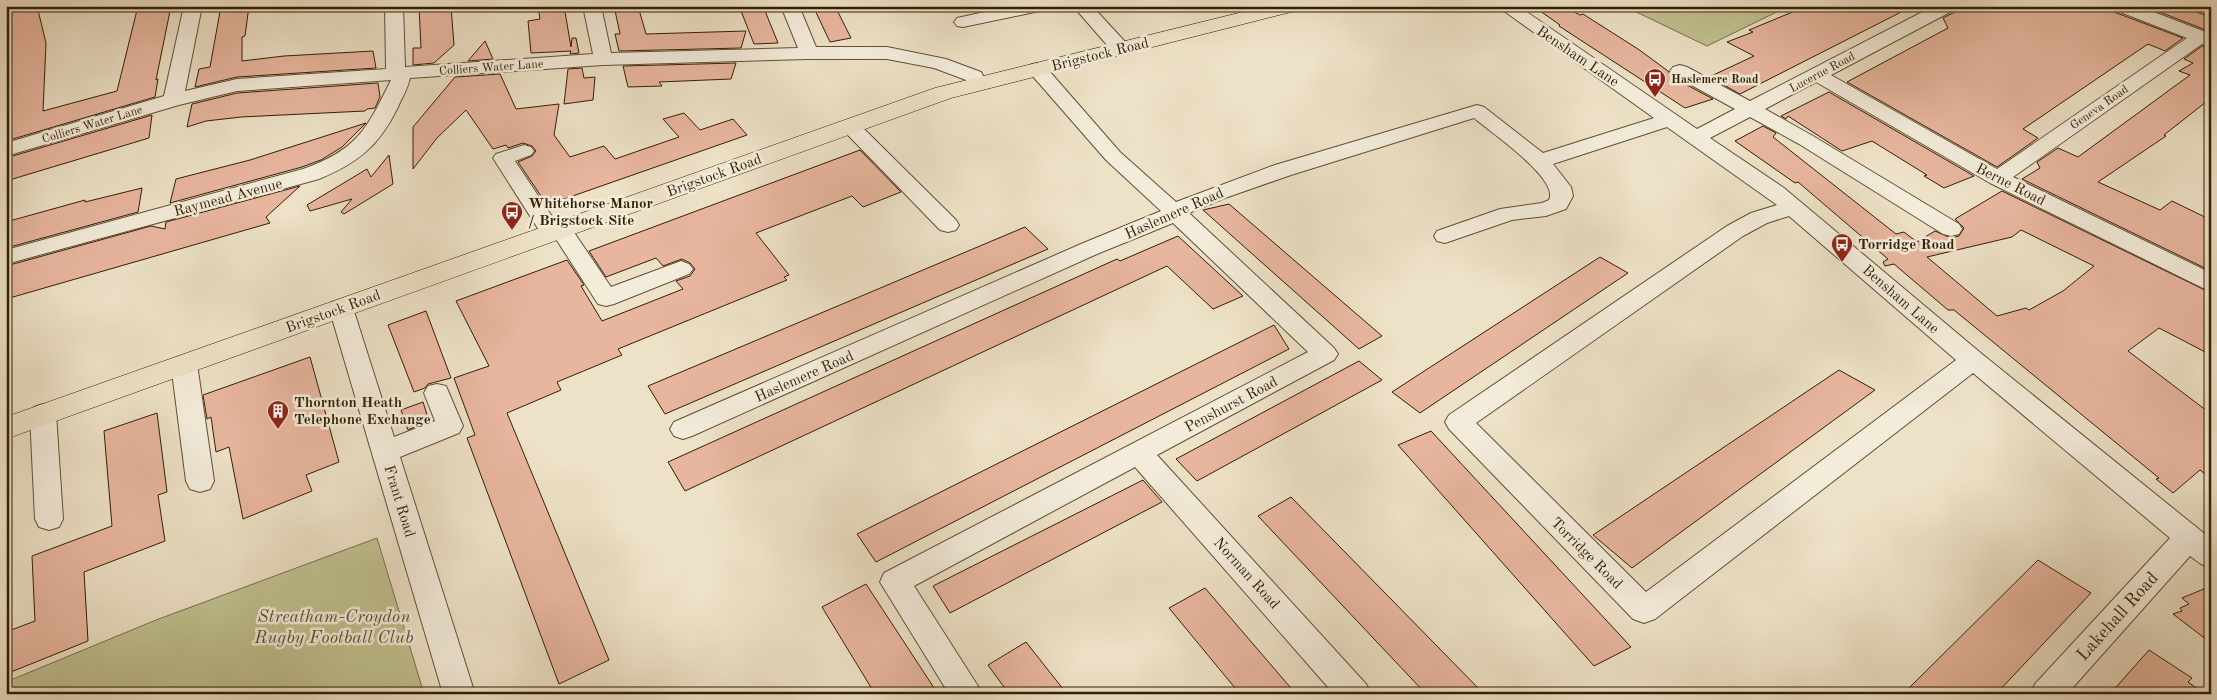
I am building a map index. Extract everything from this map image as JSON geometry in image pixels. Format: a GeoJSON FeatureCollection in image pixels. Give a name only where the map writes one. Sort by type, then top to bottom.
{"type":"FeatureCollection","features":[{"type":"Feature","properties":{"kind":"main road","name":"Brigstock Road"},"geometry":{"type":"LineString","coordinates":[[6,428],[850,126],[977,83],[1121,48],[1257,10],[1292,6]]}},
{"type":"Feature","properties":{"kind":"street"},"geometry":{"type":"LineString","coordinates":[[173,100],[193,6]]}},
{"type":"Feature","properties":{"kind":"street"},"geometry":{"type":"LineString","coordinates":[[394,6],[395,68],[399,73]]}},
{"type":"Feature","properties":{"kind":"street"},"geometry":{"type":"LineString","coordinates":[[592,6],[603,59]]}},
{"type":"Feature","properties":{"kind":"street"},"geometry":{"type":"LineString","coordinates":[[790,6],[807,47],[807,53]]}},
{"type":"Feature","properties":{"kind":"street"},"geometry":{"type":"LineString","coordinates":[[963,22],[1038,6]]}},
{"type":"Feature","properties":{"kind":"street"},"geometry":{"type":"LineString","coordinates":[[1082,6],[1121,48]]}},
{"type":"Feature","properties":{"kind":"street","name":"Bensham Lane"},"geometry":{"type":"LineString","coordinates":[[1506,6],[1751,174],[2200,547]]}},
{"type":"Feature","properties":{"kind":"street","name":"Lucerne Road"},"geometry":{"type":"LineString","coordinates":[[1697,137],[1948,6]]}},
{"type":"Feature","properties":{"kind":"street"},"geometry":{"type":"LineString","coordinates":[[2121,6],[2205,39]]}},
{"type":"Feature","properties":{"kind":"street","name":"Geneva Road"},"geometry":{"type":"LineString","coordinates":[[1998,178],[2205,39]]}},
{"type":"Feature","properties":{"kind":"street","name":"Colliers Water Lane"},"geometry":{"type":"LineString","coordinates":[[6,150],[173,100],[236,85],[399,73],[603,59],[807,53],[887,53],[917,58],[960,70],[974,76],[977,83]]}},
{"type":"Feature","properties":{"kind":"street","name":"Penshurst Road"},"geometry":{"type":"LineString","coordinates":[[967,694],[895,582],[1325,354],[1113,156],[1037,69]]}},
{"type":"Feature","properties":{"kind":"street"},"geometry":{"type":"LineString","coordinates":[[1680,71],[1806,140],[1951,229]]}},
{"type":"Feature","properties":{"kind":"street","name":"Raymead Avenue"},"geometry":{"type":"LineString","coordinates":[[6,257],[324,170],[355,153],[373,134],[401,79],[399,73]]}},
{"type":"Feature","properties":{"kind":"street","name":"Berne Road"},"geometry":{"type":"LineString","coordinates":[[1817,75],[1998,178],[2211,283]]}},
{"type":"Feature","properties":{"kind":"street","name":"Haslemere Road"},"geometry":{"type":"LineString","coordinates":[[683,429],[1166,218],[1174,211],[1252,180],[1477,111],[1540,161]]}},
{"type":"Feature","properties":{"kind":"street"},"geometry":{"type":"LineString","coordinates":[[1445,236],[1508,214],[1546,209],[1558,204],[1562,196],[1560,187],[1540,161],[1670,119]]}},
{"type":"Feature","properties":{"kind":"street"},"geometry":{"type":"LineString","coordinates":[[850,126],[948,225]]}},
{"type":"Feature","properties":{"kind":"street"},"geometry":{"type":"LineString","coordinates":[[524,151],[503,158],[606,298],[681,270]]}},
{"type":"Feature","properties":{"kind":"street","name":"Torridge Road"},"geometry":{"type":"LineString","coordinates":[[1793,207],[1759,218],[1734,231],[1458,422],[1644,610],[1973,360]]}},
{"type":"Feature","properties":{"kind":"street","name":"Frant Road"},"geometry":{"type":"LineString","coordinates":[[341,308],[459,694]]}},
{"type":"Feature","properties":{"kind":"street"},"geometry":{"type":"LineString","coordinates":[[184,364],[200,481]]}},
{"type":"Feature","properties":{"kind":"street"},"geometry":{"type":"LineString","coordinates":[[385,452],[450,426],[437,393]]}},
{"type":"Feature","properties":{"kind":"street"},"geometry":{"type":"LineString","coordinates":[[43,414],[49,519]]}},
{"type":"Feature","properties":{"kind":"street","name":"Norman Road"},"geometry":{"type":"LineString","coordinates":[[1139,452],[1354,694]]}},
{"type":"Feature","properties":{"kind":"street","name":"Lakehall Road"},"geometry":{"type":"LineString","coordinates":[[2046,694],[2200,547]]}},
{"type":"Feature","properties":{"kind":"green space"},"geometry":{"type":"Polygon","coordinates":[[[1631,6],[1789,6],[1707,46],[1628,8],[1631,6]]]}},
{"type":"Feature","properties":{"kind":"green space","name":"Streatham-Croydon Rugby Football Club"},"geometry":{"type":"Polygon","coordinates":[[[377,538],[424,694],[6,694],[6,682],[156,620],[377,538]]]}},
{"type":"Feature","properties":{"kind":"building"},"geometry":{"type":"Polygon","coordinates":[[[6,6],[37,6],[46,43],[43,111],[117,91],[138,6],[171,6],[156,80],[158,79],[155,97],[6,141],[12,53],[6,24],[6,6]]]}},
{"type":"Feature","properties":{"kind":"building"},"geometry":{"type":"Polygon","coordinates":[[[221,6],[249,6],[245,36],[242,37],[242,61],[284,56],[373,51],[376,68],[237,77],[195,87],[199,69],[210,67],[221,6]]]}},
{"type":"Feature","properties":{"kind":"building"},"geometry":{"type":"Polygon","coordinates":[[[419,6],[451,6],[454,45],[434,63],[413,65],[413,48],[421,48],[419,6]]]}},
{"type":"Feature","properties":{"kind":"building"},"geometry":{"type":"Polygon","coordinates":[[[538,6],[564,6],[571,47],[572,38],[576,38],[579,53],[570,54],[571,51],[531,53],[528,21],[540,19],[538,6]]]}},
{"type":"Feature","properties":{"kind":"building"},"geometry":{"type":"Polygon","coordinates":[[[614,6],[638,6],[646,34],[746,31],[741,48],[619,51],[615,34],[620,34],[614,6]]]}},
{"type":"Feature","properties":{"kind":"building"},"geometry":{"type":"Polygon","coordinates":[[[739,6],[763,6],[778,43],[754,44],[739,6]]]}},
{"type":"Feature","properties":{"kind":"building"},"geometry":{"type":"Polygon","coordinates":[[[813,6],[835,6],[851,38],[830,42],[813,6]]]}},
{"type":"Feature","properties":{"kind":"building"},"geometry":{"type":"Polygon","coordinates":[[[1533,6],[1563,6],[1580,15],[1583,14],[1638,49],[1668,71],[1672,77],[1713,99],[1685,108],[1559,26],[1533,6]]]}},
{"type":"Feature","properties":{"kind":"building"},"geometry":{"type":"Polygon","coordinates":[[[1807,6],[1913,6],[1740,94],[1709,77],[1754,56],[1727,42],[1753,32],[1749,30],[1807,6]]]}},
{"type":"Feature","properties":{"kind":"building"},"geometry":{"type":"Polygon","coordinates":[[[1959,6],[2110,6],[2114,12],[2183,38],[2165,51],[2148,44],[2023,129],[2038,138],[1997,167],[1847,82],[1948,28],[1943,18],[1955,12],[1959,6]]]}},
{"type":"Feature","properties":{"kind":"building"},"geometry":{"type":"Polygon","coordinates":[[[2144,6],[2178,6],[2211,17],[2211,32],[2144,6]]]}},
{"type":"Feature","properties":{"kind":"building"},"geometry":{"type":"Polygon","coordinates":[[[485,41],[493,59],[468,61],[485,41]]]}},
{"type":"Feature","properties":{"kind":"building"},"geometry":{"type":"Polygon","coordinates":[[[2202,46],[2211,48],[2211,98],[2164,135],[2166,136],[2098,182],[2160,210],[2172,201],[2211,220],[2211,271],[2022,179],[2040,168],[2037,162],[2058,148],[2078,157],[2190,75],[2179,71],[2193,63],[2184,59],[2202,46]]]}},
{"type":"Feature","properties":{"kind":"building"},"geometry":{"type":"Polygon","coordinates":[[[736,63],[731,79],[659,82],[662,86],[628,87],[623,66],[736,63]]]}},
{"type":"Feature","properties":{"kind":"building"},"geometry":{"type":"Polygon","coordinates":[[[582,68],[584,78],[595,77],[593,100],[564,104],[568,69],[582,68]]]}},
{"type":"Feature","properties":{"kind":"building"},"geometry":{"type":"Polygon","coordinates":[[[500,74],[516,109],[559,104],[554,135],[570,157],[604,146],[615,159],[679,137],[663,119],[684,113],[700,130],[733,119],[747,135],[547,205],[518,162],[532,156],[536,151],[532,146],[523,143],[508,148],[506,145],[493,149],[466,110],[437,138],[413,169],[413,127],[455,77],[500,74]]]}},
{"type":"Feature","properties":{"kind":"building"},"geometry":{"type":"Polygon","coordinates":[[[378,83],[380,97],[375,108],[365,111],[241,117],[206,121],[187,127],[192,104],[237,93],[378,83]]]}},
{"type":"Feature","properties":{"kind":"building"},"geometry":{"type":"Polygon","coordinates":[[[1829,92],[1974,176],[1944,188],[1924,176],[1927,175],[1872,141],[1842,151],[1788,116],[1786,119],[1781,116],[1829,92]]]}},
{"type":"Feature","properties":{"kind":"building"},"geometry":{"type":"Polygon","coordinates":[[[152,115],[149,138],[6,181],[6,158],[152,115]]]}},
{"type":"Feature","properties":{"kind":"building"},"geometry":{"type":"Polygon","coordinates":[[[366,123],[342,147],[321,160],[302,167],[170,203],[176,179],[250,160],[366,123]]]}},
{"type":"Feature","properties":{"kind":"building"},"geometry":{"type":"Polygon","coordinates":[[[1763,126],[1776,133],[1773,137],[1896,234],[1904,232],[1917,242],[1935,231],[1951,238],[1959,236],[1964,228],[1955,219],[2002,191],[2211,293],[2211,355],[2159,328],[2128,351],[2211,414],[2211,479],[2200,470],[2173,493],[2156,479],[2159,478],[1954,310],[1948,310],[1894,264],[1885,266],[1883,262],[1888,259],[1798,182],[1795,183],[1735,141],[1763,126]],[[2021,230],[2012,237],[1927,257],[1997,316],[2026,308],[2029,310],[2063,291],[2094,266],[2021,230]]]}},
{"type":"Feature","properties":{"kind":"building"},"geometry":{"type":"Polygon","coordinates":[[[860,150],[901,192],[863,207],[852,196],[756,233],[789,275],[784,277],[787,280],[618,349],[622,355],[557,382],[561,390],[507,413],[609,660],[559,684],[467,438],[475,435],[454,378],[489,366],[456,301],[567,260],[584,285],[581,286],[602,321],[683,289],[676,281],[690,276],[695,269],[690,263],[682,259],[663,266],[656,258],[606,277],[589,251],[860,150]]]}},
{"type":"Feature","properties":{"kind":"building"},"geometry":{"type":"Polygon","coordinates":[[[389,155],[393,184],[344,214],[341,212],[352,199],[310,211],[307,205],[367,169],[371,177],[389,155]]]}},
{"type":"Feature","properties":{"kind":"building"},"geometry":{"type":"Polygon","coordinates":[[[300,186],[266,217],[270,223],[6,299],[6,266],[151,226],[165,229],[166,222],[300,186]]]}},
{"type":"Feature","properties":{"kind":"building"},"geometry":{"type":"Polygon","coordinates":[[[142,188],[138,212],[6,248],[6,222],[85,200],[85,202],[142,188]]]}},
{"type":"Feature","properties":{"kind":"building"},"geometry":{"type":"Polygon","coordinates":[[[1229,204],[1382,336],[1359,349],[1203,210],[1229,204]]]}},
{"type":"Feature","properties":{"kind":"building"},"geometry":{"type":"Polygon","coordinates":[[[1025,227],[1048,249],[665,414],[648,386],[1025,227]]]}},
{"type":"Feature","properties":{"kind":"building"},"geometry":{"type":"Polygon","coordinates":[[[1178,236],[1243,296],[1213,309],[1167,266],[685,491],[668,462],[1117,259],[1120,261],[1178,236]]]}},
{"type":"Feature","properties":{"kind":"building"},"geometry":{"type":"Polygon","coordinates":[[[1600,257],[1628,273],[1420,413],[1392,392],[1600,257]]]}},
{"type":"Feature","properties":{"kind":"building"},"geometry":{"type":"Polygon","coordinates":[[[426,311],[451,378],[428,384],[425,388],[414,392],[388,325],[426,311]]]}},
{"type":"Feature","properties":{"kind":"building"},"geometry":{"type":"Polygon","coordinates":[[[1274,325],[1289,349],[876,562],[857,534],[1274,325]]]}},
{"type":"Feature","properties":{"kind":"building","name":"Thornton Heath Telephone Exchange"},"geometry":{"type":"Polygon","coordinates":[[[310,357],[339,462],[306,475],[312,491],[243,519],[229,447],[216,452],[211,417],[207,419],[203,395],[310,357]]]}},
{"type":"Feature","properties":{"kind":"building"},"geometry":{"type":"Polygon","coordinates":[[[1359,361],[1382,380],[1197,481],[1176,459],[1359,361]]]}},
{"type":"Feature","properties":{"kind":"building"},"geometry":{"type":"Polygon","coordinates":[[[1839,370],[1875,390],[1632,568],[1593,535],[1839,370]]]}},
{"type":"Feature","properties":{"kind":"building"},"geometry":{"type":"Polygon","coordinates":[[[423,402],[429,421],[408,430],[401,410],[423,402]]]}},
{"type":"Feature","properties":{"kind":"building"},"geometry":{"type":"Polygon","coordinates":[[[157,413],[167,492],[158,495],[165,541],[84,572],[88,641],[6,674],[6,632],[35,621],[32,556],[112,526],[104,431],[157,413]]]}},
{"type":"Feature","properties":{"kind":"building"},"geometry":{"type":"Polygon","coordinates":[[[1431,431],[1631,647],[1594,666],[1398,445],[1431,431]]]}},
{"type":"Feature","properties":{"kind":"building"},"geometry":{"type":"Polygon","coordinates":[[[1143,480],[1162,502],[950,613],[933,586],[1143,480]]]}},
{"type":"Feature","properties":{"kind":"building"},"geometry":{"type":"Polygon","coordinates":[[[1291,497],[1484,694],[1426,694],[1258,516],[1291,497]]]}},
{"type":"Feature","properties":{"kind":"building"},"geometry":{"type":"Polygon","coordinates":[[[2038,560],[2091,593],[1996,694],[1903,694],[2038,560]]]}},
{"type":"Feature","properties":{"kind":"building"},"geometry":{"type":"Polygon","coordinates":[[[866,584],[938,694],[875,694],[822,607],[866,584]]]}},
{"type":"Feature","properties":{"kind":"building"},"geometry":{"type":"Polygon","coordinates":[[[2211,586],[2211,643],[2173,614],[2182,611],[2180,608],[2189,604],[2182,598],[2211,586]]]}},
{"type":"Feature","properties":{"kind":"building"},"geometry":{"type":"Polygon","coordinates":[[[1205,588],[1296,694],[1240,694],[1169,608],[1205,588]]]}},
{"type":"Feature","properties":{"kind":"building"},"geometry":{"type":"Polygon","coordinates":[[[1026,642],[1067,694],[1009,694],[988,665],[1026,642]]]}},
{"type":"Feature","properties":{"kind":"building"},"geometry":{"type":"Polygon","coordinates":[[[2149,650],[2192,678],[2188,682],[2205,694],[2110,694],[2149,650]]]}},
{"type":"Feature","properties":{"kind":"place","name":"Haslemere Road"},"geometry":{"type":"Point","coordinates":[1655,98]}},
{"type":"Feature","properties":{"kind":"place","name":"Whitehorse Manor / Brigstock Site"},"geometry":{"type":"Point","coordinates":[512,231]}},
{"type":"Feature","properties":{"kind":"place","name":"Torridge Road"},"geometry":{"type":"Point","coordinates":[1842,263]}},
{"type":"Feature","properties":{"kind":"place","name":"Thornton Heath Telephone Exchange"},"geometry":{"type":"Point","coordinates":[278,430]}}]}
